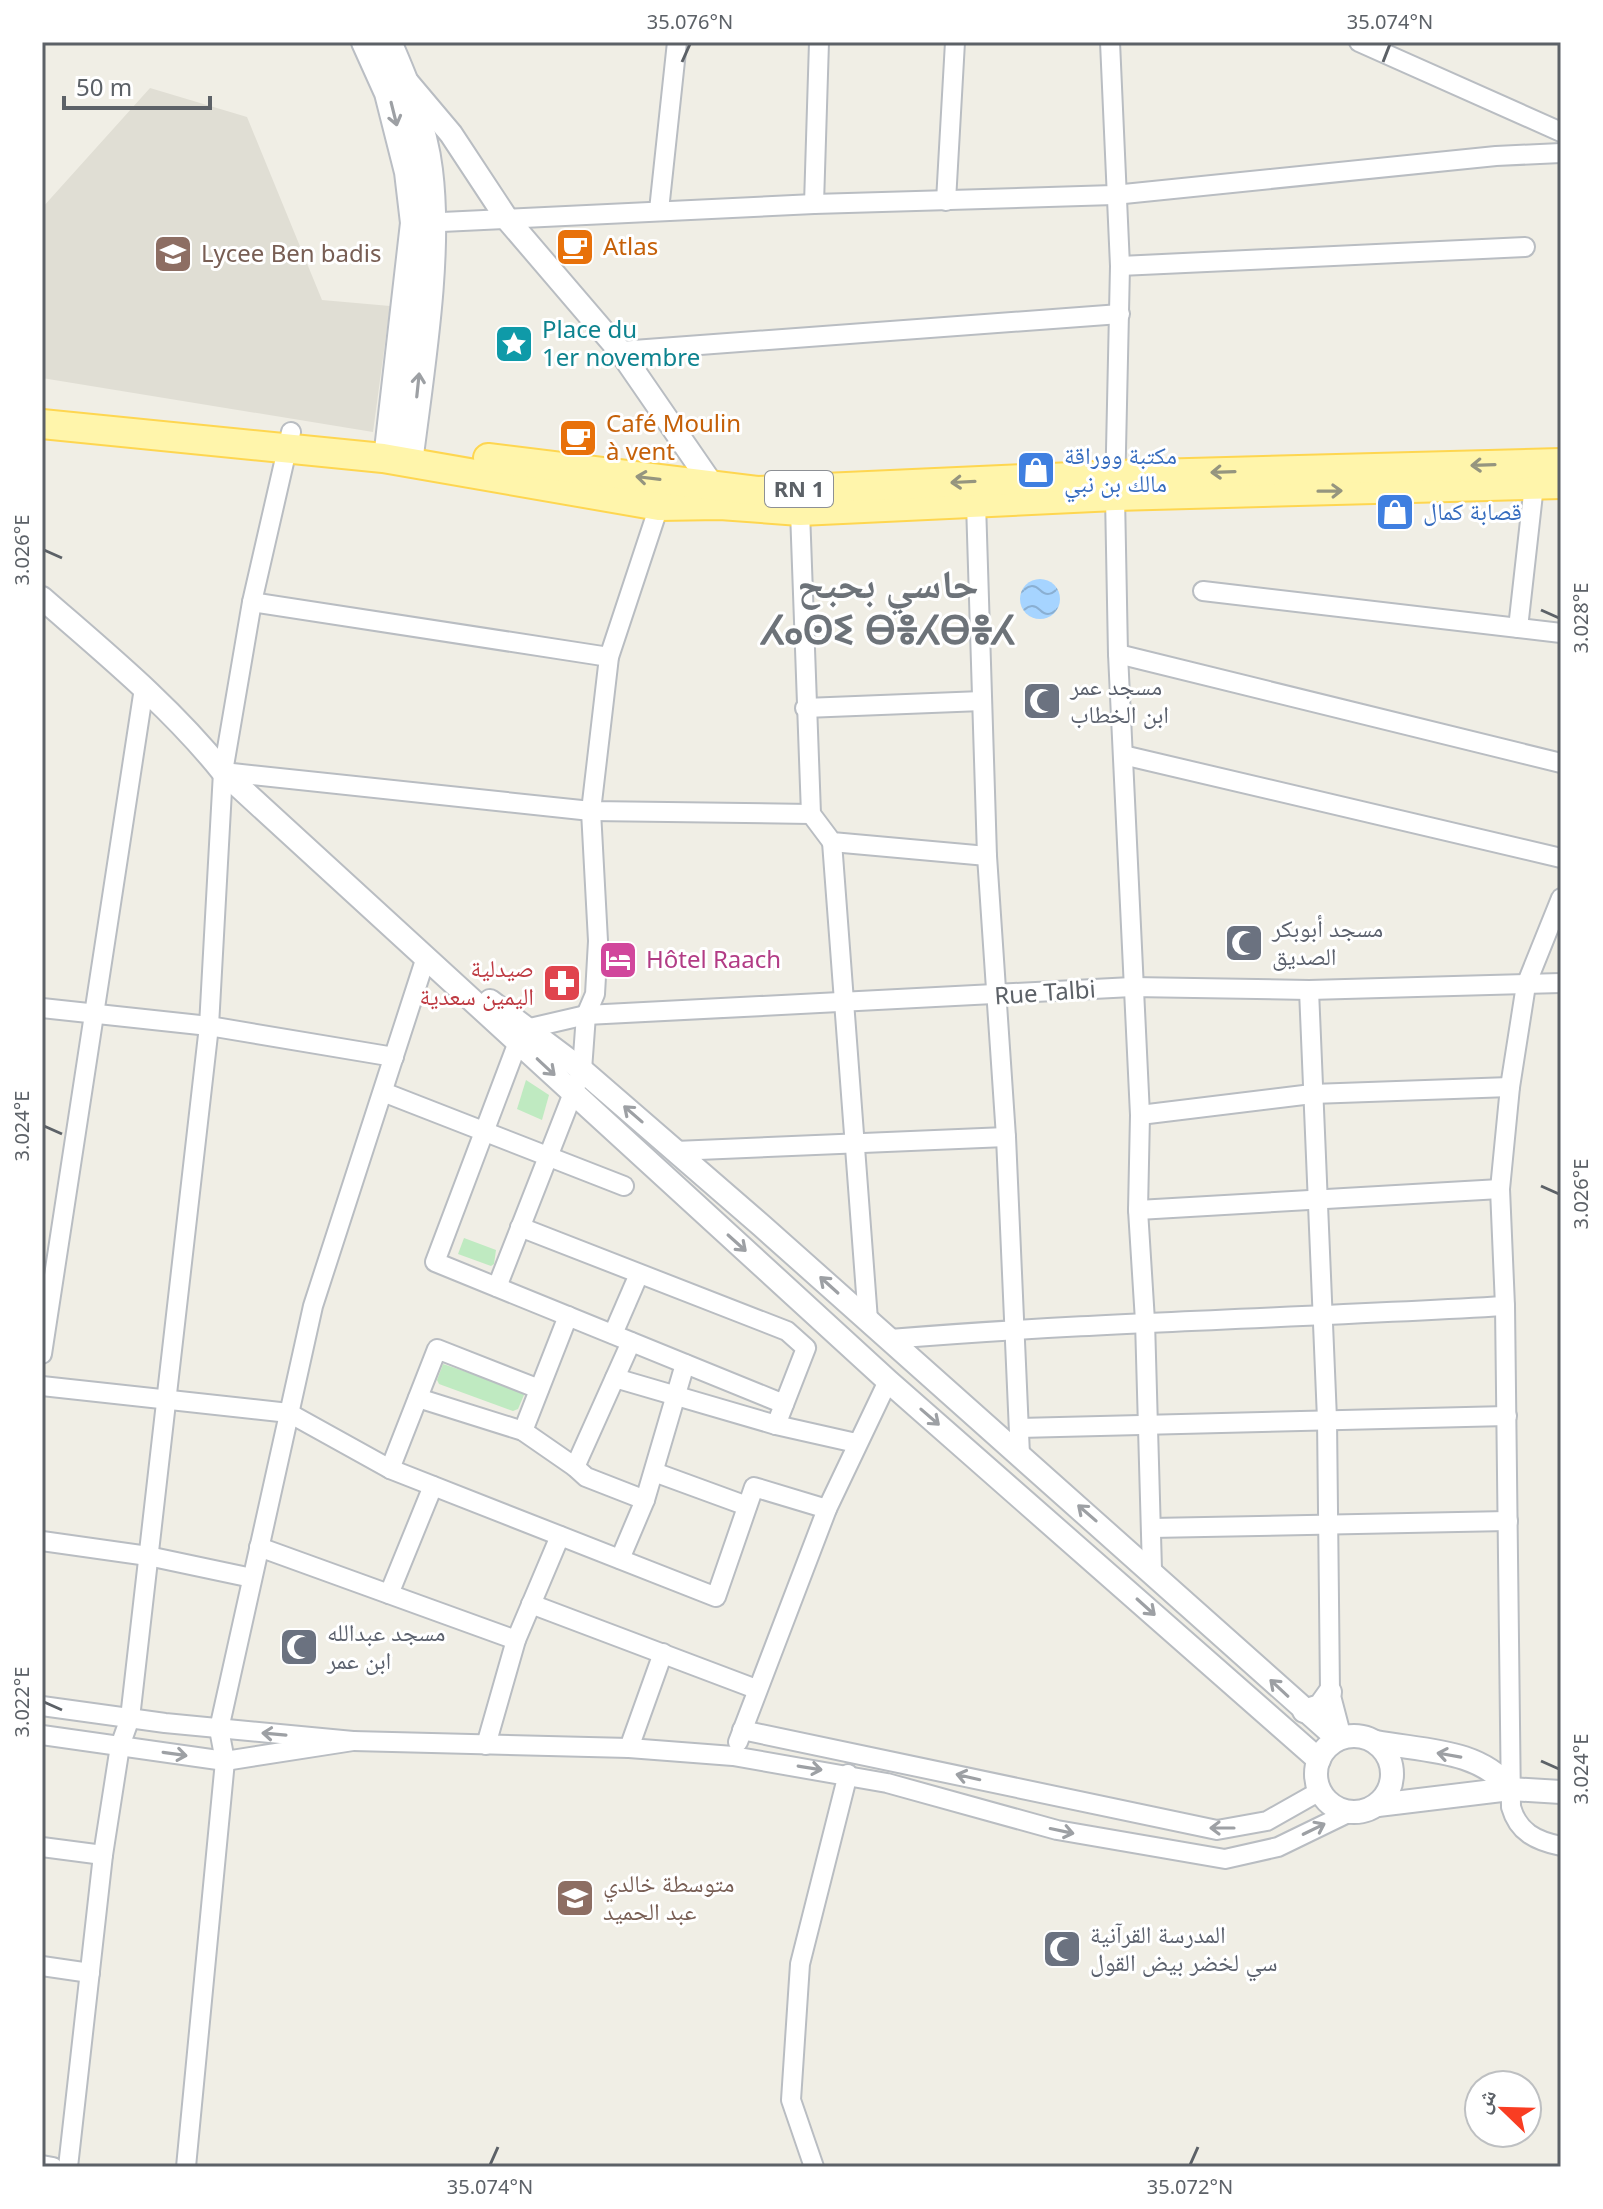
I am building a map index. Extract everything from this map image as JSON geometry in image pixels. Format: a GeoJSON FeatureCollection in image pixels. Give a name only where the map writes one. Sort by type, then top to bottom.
{"type":"FeatureCollection","features":[{"type":"Feature","properties":{"kind":"main road"},"geometry":{"type":"LineString","coordinates":[[365,42],[388,93],[424,223]]}},
{"type":"Feature","properties":{"kind":"main road"},"geometry":{"type":"LineString","coordinates":[[388,42],[404,78],[429,166],[399,454]]}},
{"type":"Feature","properties":{"kind":"main road","name":"RN 1"},"geometry":{"type":"LineString","coordinates":[[42,408],[399,454],[757,491],[1548,485]]}},
{"type":"Feature","properties":{"kind":"main road","name":"RN 1"},"geometry":{"type":"LineString","coordinates":[[42,424],[290,441]]}},
{"type":"Feature","properties":{"kind":"main road","name":"RN 1"},"geometry":{"type":"LineString","coordinates":[[399,454],[659,506],[720,505],[800,511],[976,503],[1116,486],[1561,463]]}},
{"type":"Feature","properties":{"kind":"street"},"geometry":{"type":"LineString","coordinates":[[659,210],[677,42]]}},
{"type":"Feature","properties":{"kind":"street"},"geometry":{"type":"LineString","coordinates":[[814,204],[819,42]]}},
{"type":"Feature","properties":{"kind":"street"},"geometry":{"type":"LineString","coordinates":[[946,201],[955,42]]}},
{"type":"Feature","properties":{"kind":"street"},"geometry":{"type":"LineString","coordinates":[[1110,42],[1114,195],[1120,266],[1116,486],[1118,654],[1140,1115],[1138,1210],[1145,1321],[1152,1570]]}},
{"type":"Feature","properties":{"kind":"street"},"geometry":{"type":"LineString","coordinates":[[1359,42],[1561,132]]}},
{"type":"Feature","properties":{"kind":"street"},"geometry":{"type":"LineString","coordinates":[[404,78],[451,134],[507,219],[620,351],[713,486]]}},
{"type":"Feature","properties":{"kind":"street"},"geometry":{"type":"LineString","coordinates":[[424,223],[659,210],[1114,195],[1496,156],[1561,153]]}},
{"type":"Feature","properties":{"kind":"street"},"geometry":{"type":"LineString","coordinates":[[1120,266],[1525,247]]}},
{"type":"Feature","properties":{"kind":"street"},"geometry":{"type":"LineString","coordinates":[[620,351],[1120,314]]}},
{"type":"Feature","properties":{"kind":"street"},"geometry":{"type":"LineString","coordinates":[[68,2167],[103,1855],[120,1746],[130,1718],[209,1026],[223,772],[252,602],[290,441]]}},
{"type":"Feature","properties":{"kind":"street"},"geometry":{"type":"LineString","coordinates":[[1518,628],[1548,485]]}},
{"type":"Feature","properties":{"kind":"street"},"geometry":{"type":"LineString","coordinates":[[976,503],[987,856],[1006,1137],[1020,1455]]}},
{"type":"Feature","properties":{"kind":"street"},"geometry":{"type":"LineString","coordinates":[[497,1287],[571,1091],[582,1070],[586,1015],[595,994],[598,941],[591,811],[609,657],[659,506]]}},
{"type":"Feature","properties":{"kind":"street"},"geometry":{"type":"LineString","coordinates":[[800,511],[811,814],[832,842],[868,1320]]}},
{"type":"Feature","properties":{"kind":"street"},"geometry":{"type":"LineString","coordinates":[[1203,591],[1561,633]]}},
{"type":"Feature","properties":{"kind":"street"},"geometry":{"type":"LineString","coordinates":[[42,598],[144,688],[196,738],[223,772],[426,957],[524,1035],[582,1070],[1152,1570],[1304,1711],[1340,1738]]}},
{"type":"Feature","properties":{"kind":"street"},"geometry":{"type":"LineString","coordinates":[[252,602],[609,657]]}},
{"type":"Feature","properties":{"kind":"street"},"geometry":{"type":"LineString","coordinates":[[1118,654],[1561,763]]}},
{"type":"Feature","properties":{"kind":"street"},"geometry":{"type":"LineString","coordinates":[[42,1354],[144,688]]}},
{"type":"Feature","properties":{"kind":"street"},"geometry":{"type":"LineString","coordinates":[[805,708],[982,701]]}},
{"type":"Feature","properties":{"kind":"street"},"geometry":{"type":"LineString","coordinates":[[1123,755],[1561,858]]}},
{"type":"Feature","properties":{"kind":"street"},"geometry":{"type":"LineString","coordinates":[[223,772],[591,811],[811,814]]}},
{"type":"Feature","properties":{"kind":"street"},"geometry":{"type":"LineString","coordinates":[[832,842],[987,856]]}},
{"type":"Feature","properties":{"kind":"street"},"geometry":{"type":"LineString","coordinates":[[1561,898],[1526,985],[1510,1087],[1500,1189],[1507,1416],[1511,1807],[1520,1826],[1537,1840],[1561,1846]]}},
{"type":"Feature","properties":{"kind":"street"},"geometry":{"type":"LineString","coordinates":[[186,2167],[225,1761],[219,1729],[313,1306],[426,957]]}},
{"type":"Feature","properties":{"kind":"street","name":"Rue Talbi"},"geometry":{"type":"LineString","coordinates":[[524,1035],[586,1015],[996,997],[1132,987],[1309,990],[1561,983]]}},
{"type":"Feature","properties":{"kind":"street"},"geometry":{"type":"LineString","coordinates":[[1309,990],[1327,1419],[1330,1692],[1340,1738]]}},
{"type":"Feature","properties":{"kind":"street"},"geometry":{"type":"LineString","coordinates":[[42,1008],[209,1026],[394,1057]]}},
{"type":"Feature","properties":{"kind":"street"},"geometry":{"type":"LineString","coordinates":[[524,1035],[571,1091],[888,1381],[1319,1760]]}},
{"type":"Feature","properties":{"kind":"street"},"geometry":{"type":"LineString","coordinates":[[524,1035],[435,1262],[784,1404]]}},
{"type":"Feature","properties":{"kind":"street"},"geometry":{"type":"LineString","coordinates":[[1140,1115],[1312,1094],[1510,1087]]}},
{"type":"Feature","properties":{"kind":"street"},"geometry":{"type":"LineString","coordinates":[[383,1092],[624,1186]]}},
{"type":"Feature","properties":{"kind":"street"},"geometry":{"type":"LineString","coordinates":[[675,1151],[1006,1137]]}},
{"type":"Feature","properties":{"kind":"street"},"geometry":{"type":"LineString","coordinates":[[1138,1210],[1500,1189]]}},
{"type":"Feature","properties":{"kind":"street"},"geometry":{"type":"LineString","coordinates":[[520,1227],[787,1331],[806,1348],[776,1425]]}},
{"type":"Feature","properties":{"kind":"street"},"geometry":{"type":"LineString","coordinates":[[575,1467],[615,1378],[639,1274]]}},
{"type":"Feature","properties":{"kind":"street"},"geometry":{"type":"LineString","coordinates":[[890,1339],[1145,1321],[1323,1316],[1505,1306]]}},
{"type":"Feature","properties":{"kind":"street"},"geometry":{"type":"LineString","coordinates":[[523,1431],[568,1316]]}},
{"type":"Feature","properties":{"kind":"street"},"geometry":{"type":"LineString","coordinates":[[390,1469],[437,1349],[539,1389]]}},
{"type":"Feature","properties":{"kind":"street"},"geometry":{"type":"LineString","coordinates":[[620,1559],[645,1500],[678,1397],[685,1364]]}},
{"type":"Feature","properties":{"kind":"street"},"geometry":{"type":"LineString","coordinates":[[615,1378],[776,1425],[856,1443]]}},
{"type":"Feature","properties":{"kind":"street"},"geometry":{"type":"LineString","coordinates":[[733,1756],[827,1509],[888,1381]]}},
{"type":"Feature","properties":{"kind":"street"},"geometry":{"type":"LineString","coordinates":[[42,1386],[289,1413],[390,1469],[716,1597],[754,1487],[827,1509]]}},
{"type":"Feature","properties":{"kind":"street"},"geometry":{"type":"LineString","coordinates":[[418,1398],[523,1431],[586,1477],[645,1500]]}},
{"type":"Feature","properties":{"kind":"street"},"geometry":{"type":"LineString","coordinates":[[1019,1428],[1507,1416]]}},
{"type":"Feature","properties":{"kind":"street"},"geometry":{"type":"LineString","coordinates":[[654,1472],[747,1506]]}},
{"type":"Feature","properties":{"kind":"street"},"geometry":{"type":"LineString","coordinates":[[389,1594],[433,1486]]}},
{"type":"Feature","properties":{"kind":"street"},"geometry":{"type":"LineString","coordinates":[[1151,1528],[1330,1527],[1508,1521]]}},
{"type":"Feature","properties":{"kind":"street"},"geometry":{"type":"LineString","coordinates":[[486,1745],[516,1640],[560,1536]]}},
{"type":"Feature","properties":{"kind":"street"},"geometry":{"type":"LineString","coordinates":[[42,1541],[148,1556],[252,1578]]}},
{"type":"Feature","properties":{"kind":"street"},"geometry":{"type":"LineString","coordinates":[[259,1547],[516,1640]]}},
{"type":"Feature","properties":{"kind":"street"},"geometry":{"type":"LineString","coordinates":[[531,1604],[756,1689]]}},
{"type":"Feature","properties":{"kind":"street"},"geometry":{"type":"LineString","coordinates":[[629,1748],[663,1653]]}},
{"type":"Feature","properties":{"kind":"street"},"geometry":{"type":"LineString","coordinates":[[1304,1711],[1320,1706],[1330,1692]]}},
{"type":"Feature","properties":{"kind":"street"},"geometry":{"type":"LineString","coordinates":[[42,1706],[219,1729],[353,1741],[629,1748],[733,1756],[848,1774],[1057,1830],[1225,1859],[1278,1847],[1348,1813],[1364,1812],[1378,1805],[1510,1789],[1561,1792]]}},
{"type":"Feature","properties":{"kind":"street"},"geometry":{"type":"LineString","coordinates":[[742,1730],[1217,1830],[1267,1821],[1320,1791]]}},
{"type":"Feature","properties":{"kind":"street"},"geometry":{"type":"LineString","coordinates":[[42,1735],[225,1761],[353,1741]]}},
{"type":"Feature","properties":{"kind":"street"},"geometry":{"type":"LineString","coordinates":[[1348,1813],[1331,1805],[1320,1791],[1316,1776],[1319,1760],[1340,1738],[1360,1736],[1376,1742],[1482,1763],[1498,1772],[1510,1789]]}},
{"type":"Feature","properties":{"kind":"street"},"geometry":{"type":"LineString","coordinates":[[1376,1742],[1389,1758],[1393,1778],[1378,1805]]}},
{"type":"Feature","properties":{"kind":"street"},"geometry":{"type":"LineString","coordinates":[[814,2167],[791,2100],[800,1964],[848,1774]]}},
{"type":"Feature","properties":{"kind":"street"},"geometry":{"type":"LineString","coordinates":[[42,1847],[103,1855]]}},
{"type":"Feature","properties":{"kind":"street"},"geometry":{"type":"LineString","coordinates":[[42,1966],[90,1973]]}},
{"type":"Feature","properties":{"kind":"street"},"geometry":{"type":"LineString","coordinates":[[42,2165],[53,2167]]}},
{"type":"Feature","properties":{"kind":"shaded area","name":"Lycee Ben badis"},"geometry":{"type":"Polygon","coordinates":[[[150,88],[247,117],[322,300],[390,306],[373,432],[42,378],[42,208],[150,88]]]}},
{"type":"Feature","properties":{"kind":"green space"},"geometry":{"type":"Polygon","coordinates":[[[526,1080],[549,1095],[542,1120],[517,1109],[526,1080]]]}},
{"type":"Feature","properties":{"kind":"green space"},"geometry":{"type":"Polygon","coordinates":[[[464,1238],[496,1250],[494,1264],[491,1266],[458,1254],[464,1238]]]}},
{"type":"Feature","properties":{"kind":"green space"},"geometry":{"type":"Polygon","coordinates":[[[443,1364],[520,1390],[524,1395],[518,1409],[513,1411],[439,1384],[437,1380],[443,1364]]]}},
{"type":"Feature","properties":{"kind":"water"},"geometry":{"type":"Polygon","coordinates":[[[1040,579],[1054,585],[1060,599],[1054,613],[1040,619],[1026,613],[1020,599],[1026,585],[1040,579]]]}},
{"type":"Feature","properties":{"kind":"place","name":"Atlas"},"geometry":{"type":"Point","coordinates":[575,247]}},
{"type":"Feature","properties":{"kind":"place","name":"Lycee Ben badis"},"geometry":{"type":"Point","coordinates":[173,254]}},
{"type":"Feature","properties":{"kind":"place","name":"Place du 1er novembre"},"geometry":{"type":"Point","coordinates":[514,344]}},
{"type":"Feature","properties":{"kind":"place","name":"Café Moulin à vent"},"geometry":{"type":"Point","coordinates":[578,438]}},
{"type":"Feature","properties":{"kind":"place","name":"مكتبة ووراقة مالك بن نبي"},"geometry":{"type":"Point","coordinates":[1036,470]}},
{"type":"Feature","properties":{"kind":"place","name":"قصابة كمال"},"geometry":{"type":"Point","coordinates":[1395,512]}},
{"type":"Feature","properties":{"kind":"place","name":"مسجد عمر ابن الخطاب"},"geometry":{"type":"Point","coordinates":[1042,701]}},
{"type":"Feature","properties":{"kind":"place","name":"مسجد أبوبكر الصديق"},"geometry":{"type":"Point","coordinates":[1244,943]}},
{"type":"Feature","properties":{"kind":"place","name":"Hôtel Raach"},"geometry":{"type":"Point","coordinates":[618,960]}},
{"type":"Feature","properties":{"kind":"place","name":"صيدلية اليمين سعدية"},"geometry":{"type":"Point","coordinates":[562,983]}},
{"type":"Feature","properties":{"kind":"place","name":"مسجد عبدالله ابن عمر"},"geometry":{"type":"Point","coordinates":[299,1647]}},
{"type":"Feature","properties":{"kind":"place","name":"متوسطة خالدي عبد الحميد"},"geometry":{"type":"Point","coordinates":[575,1898]}},
{"type":"Feature","properties":{"kind":"place","name":"المدرسة القرآنية سي لخضر بيض القول"},"geometry":{"type":"Point","coordinates":[1062,1949]}},
{"type":"Feature","properties":{"kind":"district","name":"حاسي بحبح ⵃⴰⵙⵉ ⴱⴻⵃⴱⴻⵃ"},"geometry":{"type":"Point","coordinates":[888,607]}}]}
